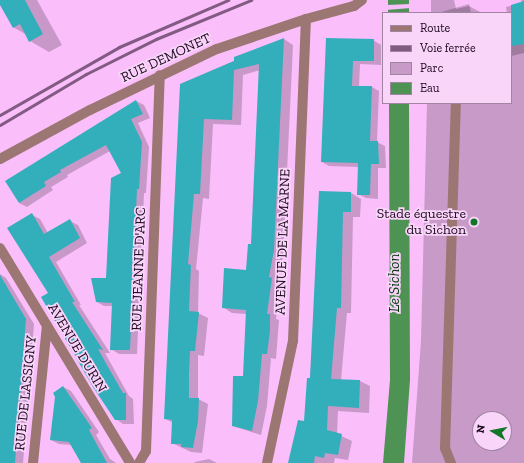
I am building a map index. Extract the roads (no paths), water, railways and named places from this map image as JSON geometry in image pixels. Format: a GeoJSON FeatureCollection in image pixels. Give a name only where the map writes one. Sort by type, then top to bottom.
{"type":"FeatureCollection","features":[{"type":"Feature","properties":{"kind":"street","name":"RUE DEMONET"},"geometry":{"type":"LineString","coordinates":[[0,159],[160,75],[217,49],[358,3]]}},
{"type":"Feature","properties":{"kind":"street","name":"AVENUE DE LA MARNE"},"geometry":{"type":"LineString","coordinates":[[267,463],[293,341],[306,19]]}},
{"type":"Feature","properties":{"kind":"street","name":"RUE JEANNE D'ARC"},"geometry":{"type":"LineString","coordinates":[[139,463],[146,451],[160,75]]}},
{"type":"Feature","properties":{"kind":"street"},"geometry":{"type":"LineString","coordinates":[[451,463],[445,448],[456,104]]}},
{"type":"Feature","properties":{"kind":"street","name":"AVENUE DURIN"},"geometry":{"type":"LineString","coordinates":[[0,248],[130,463]]}},
{"type":"Feature","properties":{"kind":"street","name":"RUE DE LASSIGNY"},"geometry":{"type":"LineString","coordinates":[[33,463],[47,326]]}},
{"type":"Feature","properties":{"kind":"water"},"geometry":{"type":"Polygon","coordinates":[[[388,0],[409,0],[409,12],[388,12],[388,0]]]}},
{"type":"Feature","properties":{"kind":"water","name":"Le Sichon"},"geometry":{"type":"Polygon","coordinates":[[[389,104],[409,104],[410,380],[404,463],[383,463],[390,380],[389,104]]]}},
{"type":"Feature","properties":{"kind":"railway"},"geometry":{"type":"LineString","coordinates":[[0,115],[119,47],[228,0]]}},
{"type":"Feature","properties":{"kind":"railway"},"geometry":{"type":"LineString","coordinates":[[0,125],[86,74],[156,39],[251,0]]}},
{"type":"Feature","properties":{"kind":"place","name":"Stade équestre du Sichon"},"geometry":{"type":"Point","coordinates":[474,222]}}]}
